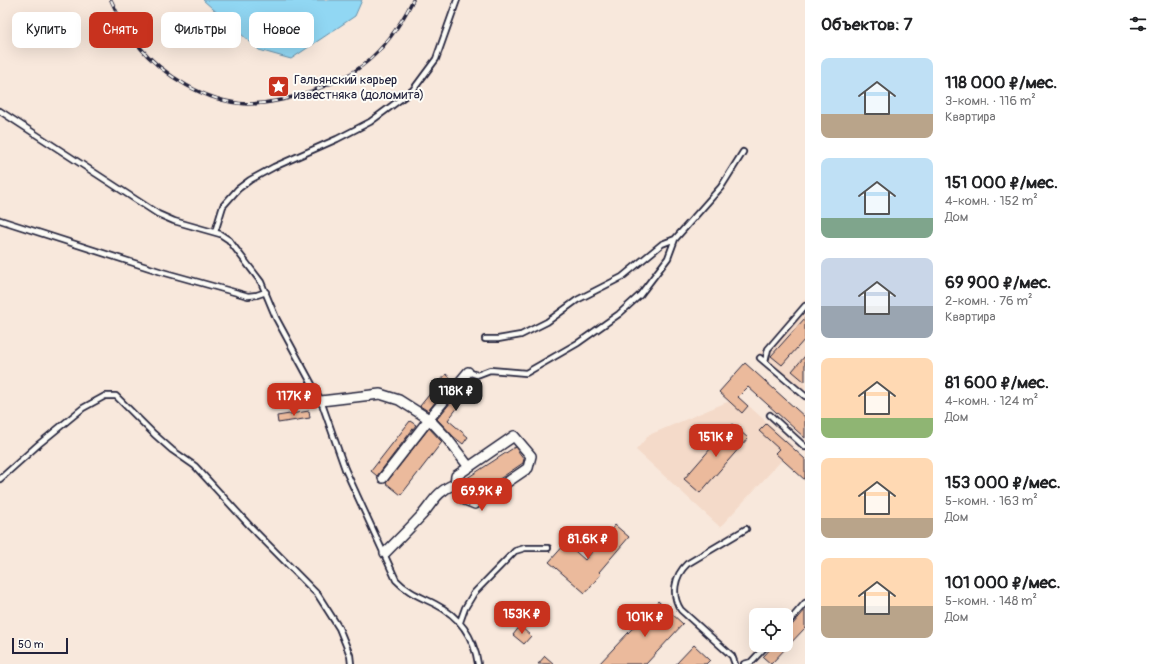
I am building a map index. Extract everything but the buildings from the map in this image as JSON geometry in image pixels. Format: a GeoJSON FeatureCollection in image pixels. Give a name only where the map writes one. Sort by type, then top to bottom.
{"type":"FeatureCollection","features":[{"type":"Feature","properties":{"kind":"street"},"geometry":{"type":"LineString","coordinates":[[383,478],[468,372]]}},
{"type":"Feature","properties":{"kind":"street"},"geometry":{"type":"LineString","coordinates":[[321,401],[380,394],[399,400],[429,419],[446,437],[469,466]]}},
{"type":"Feature","properties":{"kind":"street"},"geometry":{"type":"LineString","coordinates":[[514,436],[531,456],[528,468],[475,504],[465,500],[455,484],[456,476],[469,466],[514,436]]}},
{"type":"Feature","properties":{"kind":"street"},"geometry":{"type":"LineString","coordinates":[[385,553],[422,515],[438,494],[446,487],[455,484]]}},
{"type":"Feature","properties":{"kind":"lane"},"geometry":{"type":"LineString","coordinates":[[215,232],[223,206],[238,189],[250,180],[274,167],[337,139],[370,122],[413,90],[436,60],[457,0]]}},
{"type":"Feature","properties":{"kind":"lane"},"geometry":{"type":"LineString","coordinates":[[0,110],[158,214],[179,222],[215,232],[229,240],[261,282],[276,318],[321,401],[345,469],[385,553],[396,580],[413,594],[437,605],[460,622],[475,648],[478,664]]}},
{"type":"Feature","properties":{"kind":"lane"},"geometry":{"type":"LineString","coordinates":[[468,372],[478,375],[490,370],[526,373],[578,343],[619,314],[640,295],[668,258],[675,239],[721,187],[743,152]]}},
{"type":"Feature","properties":{"kind":"lane"},"geometry":{"type":"LineString","coordinates":[[0,220],[162,272],[248,296],[266,292]]}},
{"type":"Feature","properties":{"kind":"lane"},"geometry":{"type":"LineString","coordinates":[[485,339],[498,339],[521,335],[547,322],[577,300],[622,277],[662,244],[675,239]]}},
{"type":"Feature","properties":{"kind":"lane"},"geometry":{"type":"LineString","coordinates":[[765,362],[768,349],[805,306]]}},
{"type":"Feature","properties":{"kind":"lane"},"geometry":{"type":"LineString","coordinates":[[760,358],[805,396]]}},
{"type":"Feature","properties":{"kind":"lane"},"geometry":{"type":"LineString","coordinates":[[0,479],[84,408],[105,396],[116,396],[172,450],[195,466],[250,526],[318,595],[339,628],[350,655],[351,664]]}},
{"type":"Feature","properties":{"kind":"lane"},"geometry":{"type":"LineString","coordinates":[[770,415],[805,447]]}},
{"type":"Feature","properties":{"kind":"lane"},"geometry":{"type":"LineString","coordinates":[[735,664],[732,656],[681,610],[676,603],[675,593],[676,581],[680,570],[687,564],[746,529]]}},
{"type":"Feature","properties":{"kind":"lane"},"geometry":{"type":"LineString","coordinates":[[460,622],[465,608],[474,593],[515,552],[525,548],[548,548]]}},
{"type":"Feature","properties":{"kind":"lane"},"geometry":{"type":"LineString","coordinates":[[793,617],[805,603]]}},
{"type":"Feature","properties":{"kind":"lane"},"geometry":{"type":"LineString","coordinates":[[744,664],[751,662],[760,652]]}},
{"type":"Feature","properties":{"kind":"shaded area"},"geometry":{"type":"Polygon","coordinates":[[[805,298],[805,401],[756,357],[795,313],[805,298]]]}},
{"type":"Feature","properties":{"kind":"shaded area"},"geometry":{"type":"Polygon","coordinates":[[[739,397],[794,447],[720,527],[636,450],[649,435],[739,397]]]}},
{"type":"Feature","properties":{"kind":"water"},"geometry":{"type":"Polygon","coordinates":[[[203,0],[362,0],[355,16],[314,44],[314,12],[249,12],[249,41],[241,34],[241,12],[216,12],[203,0]]]}},
{"type":"Feature","properties":{"kind":"water"},"geometry":{"type":"Polygon","coordinates":[[[257,48],[307,48],[291,59],[259,50],[257,48]]]}},
{"type":"Feature","properties":{"kind":"railway"},"geometry":{"type":"LineString","coordinates":[[111,0],[122,23],[133,39],[159,67],[172,77],[201,93],[232,102],[247,104],[272,102],[296,96],[325,86],[351,73],[371,58],[385,43],[398,27],[413,0]]}},
{"type":"Feature","properties":{"kind":"place","name":"Гальянский карьер известняка (доломита)"},"geometry":{"type":"Point","coordinates":[278,87]}}]}
